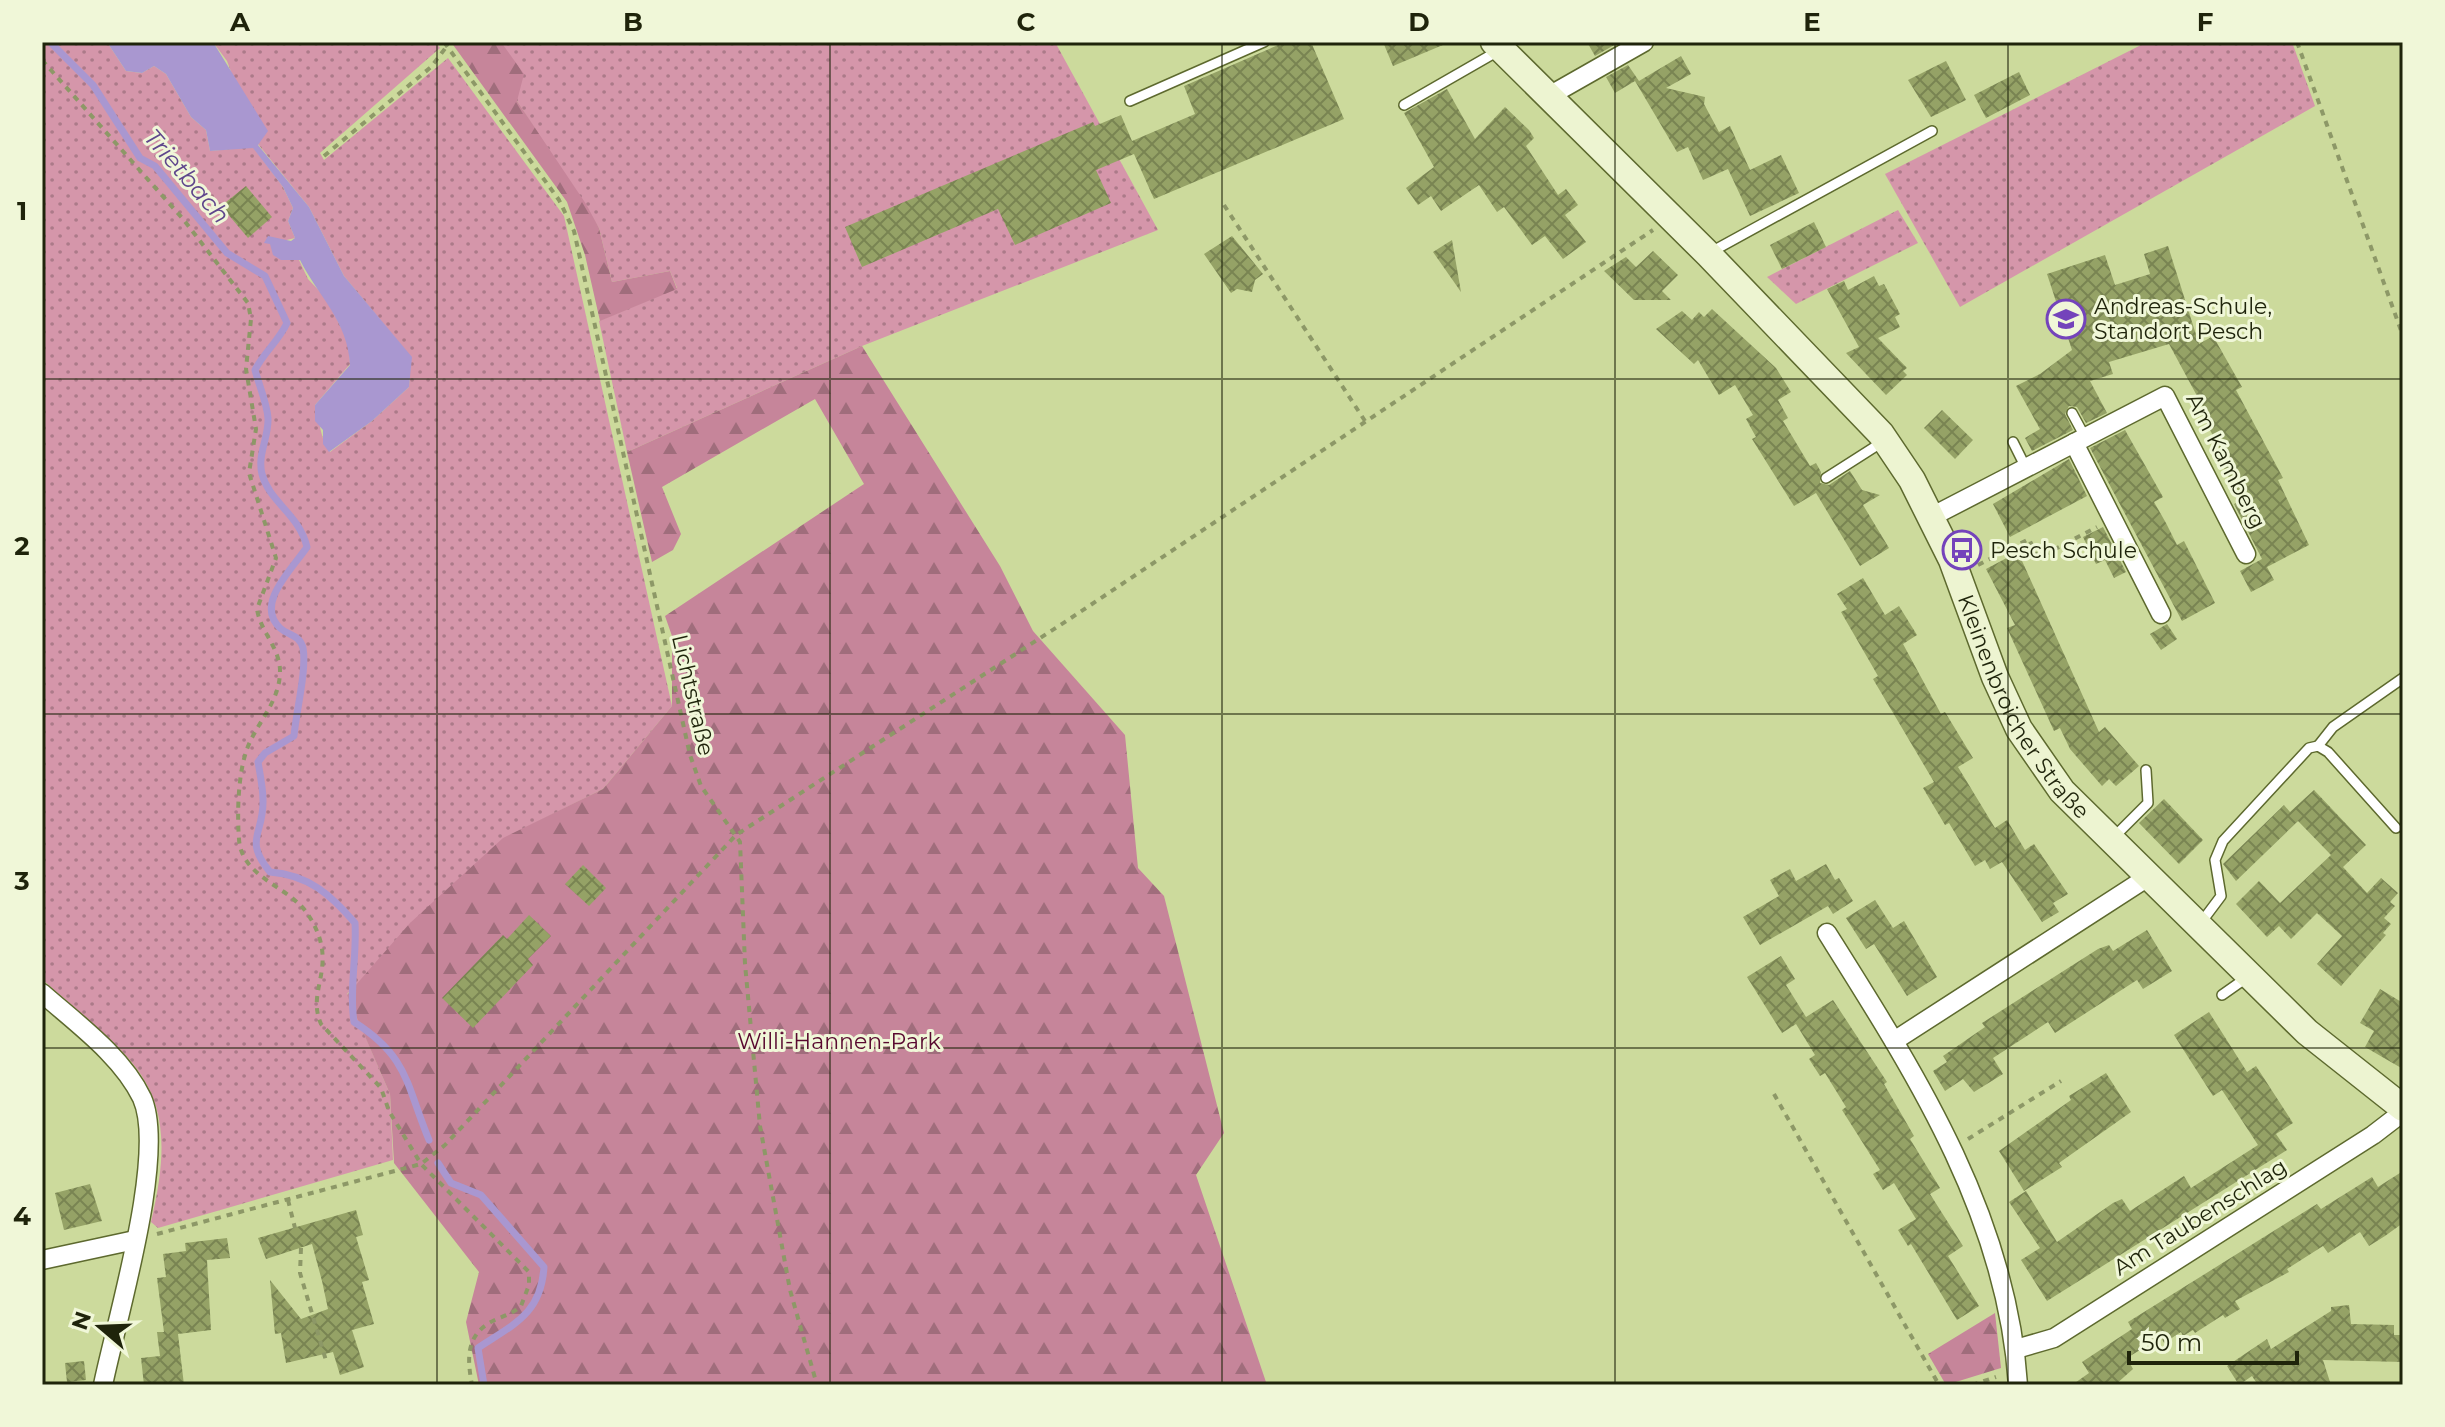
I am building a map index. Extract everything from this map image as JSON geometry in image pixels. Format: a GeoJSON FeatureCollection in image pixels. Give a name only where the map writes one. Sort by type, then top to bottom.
{"type":"FeatureCollection","features":[{"type":"Feature","properties":{"kind":"street"},"geometry":{"type":"LineString","coordinates":[[1549,96],[1644,42]]}},
{"type":"Feature","properties":{"kind":"street","name":"Kleinenbroicher Straße"},"geometry":{"type":"LineString","coordinates":[[1498,46],[1708,254],[1886,440],[1931,517],[1958,575],[1995,677],[2024,740],[2062,791],[2327,1051],[2403,1110]]}},
{"type":"Feature","properties":{"kind":"street","name":"Am Kamberg"},"geometry":{"type":"LineString","coordinates":[[1931,517],[2165,396],[2246,554]]}},
{"type":"Feature","properties":{"kind":"street"},"geometry":{"type":"LineString","coordinates":[[2079,440],[2112,519],[2161,614]]}},
{"type":"Feature","properties":{"kind":"street"},"geometry":{"type":"LineString","coordinates":[[1894,1041],[2148,877]]}},
{"type":"Feature","properties":{"kind":"street"},"geometry":{"type":"LineString","coordinates":[[1827,933],[1894,1041],[1953,1149],[1991,1243],[2016,1349],[2018,1385]]}},
{"type":"Feature","properties":{"kind":"street"},"geometry":{"type":"LineString","coordinates":[[42,993],[122,1069],[143,1102],[149,1163],[103,1385]]}},
{"type":"Feature","properties":{"kind":"street","name":"Am Taubenschlag"},"geometry":{"type":"LineString","coordinates":[[2016,1349],[2054,1338],[2373,1135],[2403,1110]]}},
{"type":"Feature","properties":{"kind":"street"},"geometry":{"type":"LineString","coordinates":[[42,1260],[135,1240]]}},
{"type":"Feature","properties":{"kind":"lane"},"geometry":{"type":"LineString","coordinates":[[1130,101],[1264,42]]}},
{"type":"Feature","properties":{"kind":"lane"},"geometry":{"type":"LineString","coordinates":[[1404,105],[1498,46]]}},
{"type":"Feature","properties":{"kind":"lane"},"geometry":{"type":"LineString","coordinates":[[1708,254],[1932,131]]}},
{"type":"Feature","properties":{"kind":"lane"},"geometry":{"type":"LineString","coordinates":[[2072,413],[2079,440]]}},
{"type":"Feature","properties":{"kind":"lane"},"geometry":{"type":"LineString","coordinates":[[1826,478],[1886,440]]}},
{"type":"Feature","properties":{"kind":"lane"},"geometry":{"type":"LineString","coordinates":[[2013,442],[2026,468]]}},
{"type":"Feature","properties":{"kind":"lane"},"geometry":{"type":"LineString","coordinates":[[2198,926],[2221,896],[2215,860],[2223,841],[2307,750],[2318,746],[2333,727],[2403,678]]}},
{"type":"Feature","properties":{"kind":"lane"},"geometry":{"type":"LineString","coordinates":[[2318,746],[2328,752],[2396,828]]}},
{"type":"Feature","properties":{"kind":"lane"},"geometry":{"type":"LineString","coordinates":[[2110,841],[2148,803],[2146,770]]}},
{"type":"Feature","properties":{"kind":"lane"},"geometry":{"type":"LineString","coordinates":[[2222,995],[2249,976]]}},
{"type":"Feature","properties":{"kind":"path"},"geometry":{"type":"LineString","coordinates":[[2297,42],[2403,336]]}},
{"type":"Feature","properties":{"kind":"path"},"geometry":{"type":"LineString","coordinates":[[324,156],[431,67],[446,44]]}},
{"type":"Feature","properties":{"kind":"path","name":"Lichtstraße"},"geometry":{"type":"LineString","coordinates":[[446,44],[538,170],[571,223],[690,755],[701,786],[736,835],[743,861],[745,964],[760,1126],[790,1290],[817,1385]]}},
{"type":"Feature","properties":{"kind":"path"},"geometry":{"type":"LineString","coordinates":[[42,60],[183,219],[237,285],[249,307],[246,369],[256,429],[249,473],[276,558],[257,609],[275,649],[280,673],[271,706],[245,755],[239,847],[250,866],[307,914],[325,954],[317,1006],[319,1021],[383,1090],[389,1111],[421,1164],[529,1272],[527,1293],[521,1306],[484,1326],[469,1348],[467,1356],[472,1385]]}},
{"type":"Feature","properties":{"kind":"path"},"geometry":{"type":"LineString","coordinates":[[1224,205],[1365,421]]}},
{"type":"Feature","properties":{"kind":"path"},"geometry":{"type":"LineString","coordinates":[[135,1240],[421,1164],[445,1145],[736,835],[1671,218]]}},
{"type":"Feature","properties":{"kind":"path"},"geometry":{"type":"LineString","coordinates":[[1958,575],[2029,539],[2038,558],[2112,519]]}},
{"type":"Feature","properties":{"kind":"path"},"geometry":{"type":"LineString","coordinates":[[1953,1149],[2061,1081]]}},
{"type":"Feature","properties":{"kind":"path"},"geometry":{"type":"LineString","coordinates":[[1774,1094],[1939,1385]]}},
{"type":"Feature","properties":{"kind":"path"},"geometry":{"type":"LineString","coordinates":[[288,1200],[295,1228]]}},
{"type":"Feature","properties":{"kind":"path"},"geometry":{"type":"LineString","coordinates":[[301,1248],[300,1273],[327,1364]]}},
{"type":"Feature","properties":{"kind":"shaded area"},"geometry":{"type":"Polygon","coordinates":[[[42,42],[107,42],[126,71],[142,73],[154,66],[166,74],[191,117],[206,130],[210,151],[253,147],[283,187],[293,208],[288,221],[295,238],[270,244],[299,260],[308,279],[326,298],[349,343],[350,364],[315,405],[322,436],[330,452],[372,421],[409,387],[411,357],[344,276],[309,207],[258,144],[227,61],[213,42],[436,42],[440,48],[320,153],[324,160],[448,58],[564,216],[672,706],[603,789],[503,839],[347,994],[390,1094],[393,1160],[158,1228],[151,1222],[160,1175],[161,1137],[156,1106],[144,1080],[104,1033],[42,979],[42,42]]]}},
{"type":"Feature","properties":{"kind":"shaded area"},"geometry":{"type":"Polygon","coordinates":[[[107,42],[213,42],[268,131],[258,145],[309,207],[344,276],[412,357],[409,387],[372,421],[329,452],[323,444],[323,430],[315,421],[315,405],[350,365],[348,349],[338,322],[300,260],[281,260],[273,255],[270,244],[264,243],[268,236],[291,241],[295,238],[288,221],[293,208],[283,187],[253,148],[210,151],[206,130],[191,117],[166,74],[154,66],[142,73],[126,71],[107,42]]]}},
{"type":"Feature","properties":{"kind":"shaded area"},"geometry":{"type":"Polygon","coordinates":[[[501,42],[1055,42],[1158,230],[862,346],[627,452],[599,321],[677,288],[670,271],[612,282],[599,228],[517,101],[501,42]]]}},
{"type":"Feature","properties":{"kind":"shaded area"},"geometry":{"type":"Polygon","coordinates":[[[2147,42],[2292,42],[2315,106],[1960,307],[1885,174],[2147,42]]]}},
{"type":"Feature","properties":{"kind":"shaded area"},"geometry":{"type":"Polygon","coordinates":[[[1898,210],[1918,243],[1796,304],[1767,277],[1898,210]]]}},
{"type":"Feature","properties":{"kind":"green space"},"geometry":{"type":"Polygon","coordinates":[[[451,42],[501,42],[524,74],[517,101],[599,228],[612,282],[670,271],[677,289],[600,321],[585,255],[567,202],[451,42]]]}},
{"type":"Feature","properties":{"kind":"green space","name":"Willi-Hannen-Park"},"geometry":{"type":"Polygon","coordinates":[[[862,346],[1000,566],[1033,631],[1125,735],[1138,868],[1164,896],[1224,1133],[1196,1175],[1267,1385],[479,1385],[466,1322],[479,1272],[394,1163],[390,1094],[347,995],[410,923],[503,838],[603,789],[672,706],[672,636],[665,616],[864,484],[815,399],[662,487],[681,534],[673,550],[652,562],[627,452],[862,346]]]}},
{"type":"Feature","properties":{"kind":"green space"},"geometry":{"type":"Polygon","coordinates":[[[1995,1313],[2001,1368],[1946,1385],[1928,1354],[1995,1313]]]}},
{"type":"Feature","properties":{"kind":"building"},"geometry":{"type":"Polygon","coordinates":[[[1285,42],[1311,42],[1344,119],[1154,199],[1134,154],[1096,170],[1111,203],[1015,245],[998,209],[862,267],[845,227],[1093,122],[1095,126],[1121,115],[1132,141],[1195,114],[1184,86],[1285,42]]]}},
{"type":"Feature","properties":{"kind":"building"},"geometry":{"type":"Polygon","coordinates":[[[1383,42],[1450,42],[1393,66],[1383,42]]]}},
{"type":"Feature","properties":{"kind":"building"},"geometry":{"type":"Polygon","coordinates":[[[1587,42],[1615,42],[1616,44],[1595,56],[1587,42]]]}},
{"type":"Feature","properties":{"kind":"building"},"geometry":{"type":"Polygon","coordinates":[[[1681,56],[1691,74],[1666,88],[1705,97],[1704,104],[1719,132],[1730,126],[1750,170],[1781,155],[1799,193],[1750,216],[1728,169],[1703,180],[1688,147],[1677,152],[1635,81],[1615,93],[1606,77],[1628,65],[1639,81],[1681,56]]]}},
{"type":"Feature","properties":{"kind":"building"},"geometry":{"type":"Polygon","coordinates":[[[1946,61],[1966,100],[1931,117],[1908,80],[1946,61]]]}},
{"type":"Feature","properties":{"kind":"building"},"geometry":{"type":"Polygon","coordinates":[[[2019,72],[2030,95],[1986,118],[1974,95],[2019,72]]]}},
{"type":"Feature","properties":{"kind":"building"},"geometry":{"type":"Polygon","coordinates":[[[1447,89],[1475,139],[1505,107],[1529,130],[1534,138],[1526,146],[1558,195],[1566,189],[1578,205],[1565,215],[1586,242],[1563,259],[1545,236],[1532,245],[1504,207],[1497,212],[1479,185],[1441,211],[1431,196],[1418,205],[1406,188],[1434,167],[1404,113],[1447,89]]]}},
{"type":"Feature","properties":{"kind":"building"},"geometry":{"type":"Polygon","coordinates":[[[246,186],[272,217],[248,238],[221,206],[246,186]]]}},
{"type":"Feature","properties":{"kind":"building"},"geometry":{"type":"Polygon","coordinates":[[[1814,222],[1826,247],[1782,269],[1770,245],[1814,222]]]}},
{"type":"Feature","properties":{"kind":"building"},"geometry":{"type":"Polygon","coordinates":[[[1232,236],[1263,274],[1255,280],[1252,292],[1237,289],[1231,293],[1204,254],[1232,236]]]}},
{"type":"Feature","properties":{"kind":"building"},"geometry":{"type":"Polygon","coordinates":[[[1452,240],[1461,292],[1433,252],[1452,240]]]}},
{"type":"Feature","properties":{"kind":"building"},"geometry":{"type":"Polygon","coordinates":[[[2168,246],[2199,344],[2213,336],[2242,387],[2236,390],[2283,478],[2278,480],[2309,545],[2267,567],[2274,580],[2251,592],[2240,571],[2262,559],[2234,504],[2241,500],[2217,455],[2222,453],[2199,409],[2203,407],[2169,344],[2109,362],[2113,374],[2090,381],[2107,413],[2086,423],[2077,407],[2069,406],[2065,414],[2073,430],[2032,451],[2025,438],[2040,429],[2016,386],[2040,374],[2072,350],[2047,274],[2105,255],[2115,285],[2150,274],[2144,254],[2168,246]]]}},
{"type":"Feature","properties":{"kind":"building"},"geometry":{"type":"Polygon","coordinates":[[[1653,251],[1678,275],[1662,291],[1671,300],[1634,300],[1604,271],[1626,257],[1636,267],[1653,251]]]}},
{"type":"Feature","properties":{"kind":"building"},"geometry":{"type":"Polygon","coordinates":[[[1874,276],[1879,286],[1884,284],[1900,314],[1895,317],[1900,327],[1878,338],[1907,368],[1903,371],[1907,375],[1886,395],[1846,353],[1859,347],[1827,289],[1844,281],[1848,290],[1874,276]]]}},
{"type":"Feature","properties":{"kind":"building"},"geometry":{"type":"Polygon","coordinates":[[[1712,309],[1776,368],[1791,392],[1778,400],[1788,418],[1783,421],[1810,466],[1816,463],[1821,472],[1820,483],[1829,485],[1850,471],[1862,490],[1880,495],[1863,505],[1889,548],[1860,566],[1816,493],[1794,506],[1752,439],[1756,437],[1746,419],[1753,415],[1735,385],[1719,395],[1698,360],[1694,364],[1656,329],[1682,311],[1692,320],[1699,312],[1704,317],[1712,309]]]}},
{"type":"Feature","properties":{"kind":"building"},"geometry":{"type":"Polygon","coordinates":[[[1942,410],[1973,440],[1955,459],[1924,428],[1942,410]]]}},
{"type":"Feature","properties":{"kind":"building"},"geometry":{"type":"Polygon","coordinates":[[[2125,430],[2163,497],[2154,502],[2177,545],[2184,541],[2215,603],[2182,621],[2090,448],[2125,430]]]}},
{"type":"Feature","properties":{"kind":"building"},"geometry":{"type":"Polygon","coordinates":[[[2069,459],[2087,496],[2010,537],[1993,504],[2069,459]]]}},
{"type":"Feature","properties":{"kind":"building"},"geometry":{"type":"Polygon","coordinates":[[[2103,527],[2126,572],[2114,578],[2105,560],[2096,564],[2083,537],[2103,527]]]}},
{"type":"Feature","properties":{"kind":"building"},"geometry":{"type":"Polygon","coordinates":[[[2018,552],[2099,732],[2105,727],[2139,766],[2116,786],[2109,779],[2102,786],[2070,749],[2060,728],[2054,731],[2007,628],[2015,625],[1986,569],[2018,552]]]}},
{"type":"Feature","properties":{"kind":"building"},"geometry":{"type":"Polygon","coordinates":[[[1863,578],[1885,615],[1899,606],[1917,635],[1903,644],[1941,714],[1945,712],[1973,758],[1958,767],[1995,828],[2007,820],[2025,850],[2034,844],[2068,894],[2053,903],[2059,912],[2042,922],[2002,862],[1990,869],[1985,860],[1975,866],[1923,788],[1934,782],[1873,679],[1878,676],[1841,612],[1847,609],[1837,594],[1863,578]]]}},
{"type":"Feature","properties":{"kind":"building"},"geometry":{"type":"Polygon","coordinates":[[[2167,624],[2177,639],[2161,650],[2150,634],[2167,624]]]}},
{"type":"Feature","properties":{"kind":"building"},"geometry":{"type":"Polygon","coordinates":[[[2314,790],[2366,845],[2343,867],[2367,893],[2381,878],[2398,893],[2390,902],[2395,906],[2384,918],[2391,924],[2383,933],[2386,935],[2341,986],[2317,964],[2342,936],[2317,913],[2291,939],[2279,926],[2267,937],[2236,904],[2259,881],[2280,903],[2331,855],[2298,821],[2236,881],[2223,864],[2284,805],[2290,812],[2314,790]]]}},
{"type":"Feature","properties":{"kind":"building"},"geometry":{"type":"Polygon","coordinates":[[[2164,799],[2203,840],[2179,864],[2139,823],[2164,799]]]}},
{"type":"Feature","properties":{"kind":"building"},"geometry":{"type":"Polygon","coordinates":[[[1826,864],[1853,901],[1833,914],[1828,906],[1760,945],[1743,917],[1779,896],[1770,880],[1790,869],[1796,881],[1826,864]]]}},
{"type":"Feature","properties":{"kind":"building"},"geometry":{"type":"Polygon","coordinates":[[[583,865],[606,888],[589,906],[565,884],[583,865]]]}},
{"type":"Feature","properties":{"kind":"building"},"geometry":{"type":"Polygon","coordinates":[[[1875,900],[1893,928],[1904,921],[1937,977],[1907,996],[1874,944],[1866,949],[1846,918],[1875,900]]]}},
{"type":"Feature","properties":{"kind":"building"},"geometry":{"type":"Polygon","coordinates":[[[529,915],[551,936],[528,959],[533,965],[473,1028],[442,998],[503,935],[507,939],[529,915]]]}},
{"type":"Feature","properties":{"kind":"building"},"geometry":{"type":"Polygon","coordinates":[[[2147,930],[2172,971],[2143,989],[2137,980],[2055,1033],[2048,1022],[1993,1058],[2003,1074],[1974,1092],[1963,1079],[1945,1091],[1933,1071],[1947,1062],[1943,1056],[1985,1027],[1982,1023],[2098,949],[2109,945],[2113,951],[2147,930]]]}},
{"type":"Feature","properties":{"kind":"building"},"geometry":{"type":"Polygon","coordinates":[[[1781,956],[1795,979],[1786,985],[1806,1017],[1833,1000],[1887,1082],[1884,1084],[1914,1136],[1910,1139],[1940,1188],[1930,1194],[1963,1246],[1948,1256],[1979,1306],[1957,1320],[1911,1244],[1908,1246],[1898,1230],[1916,1219],[1894,1183],[1883,1190],[1873,1174],[1880,1170],[1842,1110],[1846,1107],[1825,1073],[1820,1076],[1809,1059],[1815,1055],[1796,1024],[1782,1033],[1747,977],[1781,956]]]}},
{"type":"Feature","properties":{"kind":"building"},"geometry":{"type":"Polygon","coordinates":[[[2380,989],[2403,1003],[2403,1069],[2365,1047],[2374,1031],[2360,1023],[2380,989]]]}},
{"type":"Feature","properties":{"kind":"building"},"geometry":{"type":"Polygon","coordinates":[[[2209,1012],[2247,1072],[2256,1066],[2293,1123],[2276,1134],[2287,1150],[2047,1301],[2021,1260],[2040,1248],[2009,1202],[2026,1191],[2057,1242],[2113,1203],[2122,1199],[2130,1211],[2184,1176],[2191,1188],[2258,1145],[2222,1090],[2213,1096],[2174,1035],[2209,1012]]]}},
{"type":"Feature","properties":{"kind":"building"},"geometry":{"type":"Polygon","coordinates":[[[2106,1073],[2131,1112],[2059,1163],[2062,1167],[2024,1191],[1999,1151],[2071,1100],[2069,1096],[2106,1073]]]}},
{"type":"Feature","properties":{"kind":"building"},"geometry":{"type":"Polygon","coordinates":[[[2403,1171],[2403,1223],[2385,1236],[2369,1246],[2360,1232],[2328,1253],[2323,1246],[2287,1269],[2289,1272],[2235,1301],[2240,1309],[2225,1318],[2223,1315],[2195,1333],[2193,1330],[2183,1336],[2181,1332],[2164,1343],[2161,1337],[2127,1358],[2133,1369],[2115,1385],[2072,1385],[2089,1373],[2082,1362],[2132,1329],[2128,1322],[2317,1204],[2321,1209],[2372,1177],[2378,1187],[2403,1171]]]}},
{"type":"Feature","properties":{"kind":"building"},"geometry":{"type":"Polygon","coordinates":[[[90,1184],[102,1221],[64,1230],[55,1193],[90,1184]]]}},
{"type":"Feature","properties":{"kind":"building"},"geometry":{"type":"Polygon","coordinates":[[[356,1210],[363,1235],[356,1237],[369,1280],[362,1282],[374,1324],[352,1330],[364,1367],[340,1375],[333,1352],[286,1363],[281,1333],[275,1334],[270,1280],[301,1319],[328,1309],[322,1281],[312,1244],[266,1259],[258,1238],[356,1210]]]}},
{"type":"Feature","properties":{"kind":"building"},"geometry":{"type":"Polygon","coordinates":[[[227,1238],[230,1258],[207,1260],[211,1330],[178,1334],[184,1385],[144,1385],[141,1358],[160,1356],[157,1332],[164,1332],[157,1278],[166,1277],[163,1254],[186,1251],[185,1243],[227,1238]]]}},
{"type":"Feature","properties":{"kind":"building"},"geometry":{"type":"Polygon","coordinates":[[[2349,1305],[2351,1324],[2394,1325],[2394,1335],[2403,1335],[2403,1362],[2323,1360],[2330,1382],[2320,1385],[2258,1385],[2252,1376],[2239,1385],[2227,1366],[2267,1339],[2271,1349],[2331,1311],[2331,1307],[2349,1305]]]}},
{"type":"Feature","properties":{"kind":"building"},"geometry":{"type":"Polygon","coordinates":[[[84,1361],[86,1380],[67,1382],[65,1363],[84,1361]]]}},
{"type":"Feature","properties":{"kind":"waterway","name":"Trietbach"},"geometry":{"type":"LineString","coordinates":[[50,42],[93,85],[140,158],[155,166],[227,253],[265,276],[287,323],[255,370],[268,418],[261,460],[262,474],[271,493],[298,526],[307,547],[278,586],[271,608],[280,628],[302,644],[304,668],[294,736],[265,753],[258,762],[263,800],[256,844],[270,872],[308,882],[337,904],[355,923],[354,1022],[386,1047],[396,1060],[429,1140]]}},
{"type":"Feature","properties":{"kind":"waterway","name":"Trietbach"},"geometry":{"type":"LineString","coordinates":[[438,1163],[451,1183],[481,1195],[544,1267],[542,1283],[531,1307],[514,1324],[478,1348],[484,1385]]}},
{"type":"Feature","properties":{"kind":"place","name":"Andreas-Schule, Standort Pesch"},"geometry":{"type":"Point","coordinates":[2066,319]}},
{"type":"Feature","properties":{"kind":"place","name":"Pesch Schule"},"geometry":{"type":"Point","coordinates":[1962,550]}}]}
